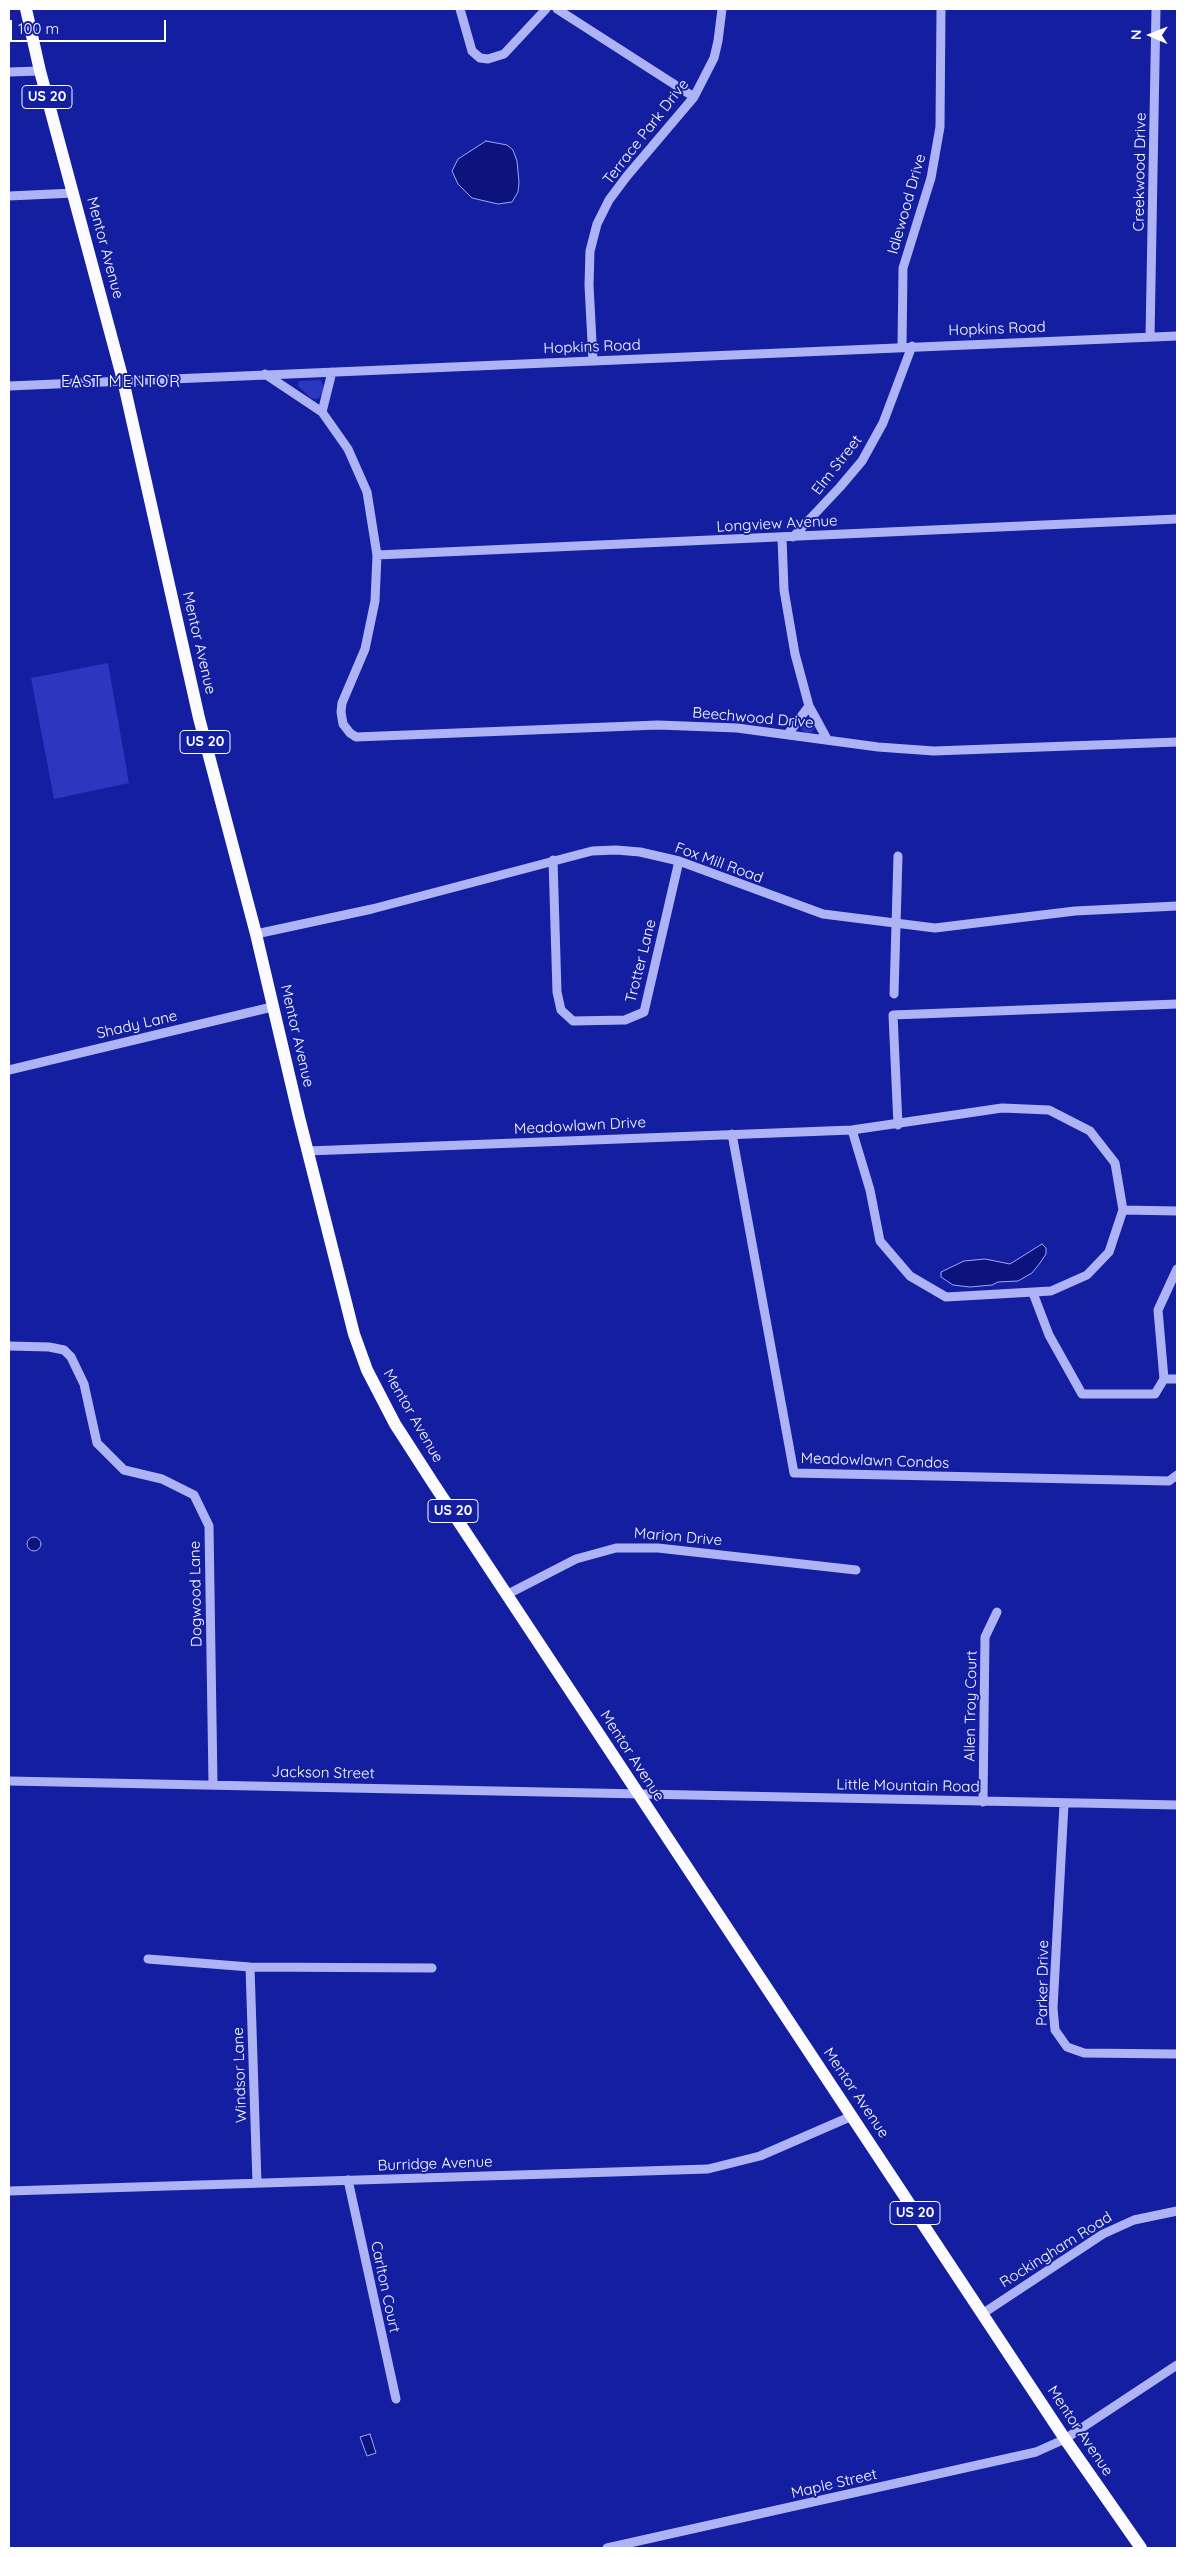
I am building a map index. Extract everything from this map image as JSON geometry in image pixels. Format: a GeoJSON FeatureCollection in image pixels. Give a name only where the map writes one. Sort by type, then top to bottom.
{"type":"FeatureCollection","features":[{"type":"Feature","properties":{"kind":"main road","name":"Mentor Avenue"},"geometry":{"type":"LineString","coordinates":[[26,9],[40,71],[123,380],[199,718],[256,934],[272,1007],[354,1334],[367,1370],[400,1432],[508,1594],[637,1794],[1065,2439],[1141,2548]]}},
{"type":"Feature","properties":{"kind":"street"},"geometry":{"type":"LineString","coordinates":[[460,9],[472,51],[480,58],[488,59],[504,54],[546,9]]}},
{"type":"Feature","properties":{"kind":"street"},"geometry":{"type":"LineString","coordinates":[[557,9],[694,97]]}},
{"type":"Feature","properties":{"kind":"street","name":"Terrace Park Drive"},"geometry":{"type":"LineString","coordinates":[[593,361],[589,285],[590,251],[597,224],[609,200],[627,176],[694,97],[714,58],[722,9]]}},
{"type":"Feature","properties":{"kind":"street","name":"Idlewood Drive"},"geometry":{"type":"LineString","coordinates":[[907,346],[903,268],[931,178],[940,127],[941,9]]}},
{"type":"Feature","properties":{"kind":"street","name":"Creekwood Drive"},"geometry":{"type":"LineString","coordinates":[[1150,337],[1156,9]]}},
{"type":"Feature","properties":{"kind":"street"},"geometry":{"type":"LineString","coordinates":[[9,72],[40,71]]}},
{"type":"Feature","properties":{"kind":"street"},"geometry":{"type":"LineString","coordinates":[[9,196],[74,193]]}},
{"type":"Feature","properties":{"kind":"street","name":"Hopkins Road"},"geometry":{"type":"LineString","coordinates":[[9,386],[907,346],[1177,336]]}},
{"type":"Feature","properties":{"kind":"street","name":"Elm Street"},"geometry":{"type":"LineString","coordinates":[[793,537],[862,461],[883,423],[907,346]]}},
{"type":"Feature","properties":{"kind":"street"},"geometry":{"type":"LineString","coordinates":[[322,412],[332,372]]}},
{"type":"Feature","properties":{"kind":"street"},"geometry":{"type":"LineString","coordinates":[[265,374],[322,412],[338,433],[360,472],[371,510],[377,554]]}},
{"type":"Feature","properties":{"kind":"street","name":"Longview Avenue"},"geometry":{"type":"LineString","coordinates":[[377,554],[782,538],[1177,518]]}},
{"type":"Feature","properties":{"kind":"street"},"geometry":{"type":"LineString","coordinates":[[782,538],[788,614],[795,654],[809,706],[826,739]]}},
{"type":"Feature","properties":{"kind":"street","name":"Beechwood Drive"},"geometry":{"type":"LineString","coordinates":[[377,554],[371,628],[359,666],[342,703],[341,712],[343,724],[350,733],[363,738],[623,725],[703,726],[788,734],[878,747],[942,751],[1177,742]]}},
{"type":"Feature","properties":{"kind":"street"},"geometry":{"type":"LineString","coordinates":[[788,734],[809,706]]}},
{"type":"Feature","properties":{"kind":"street","name":"Fox Mill Road"},"geometry":{"type":"LineString","coordinates":[[256,934],[372,909],[553,860],[592,851],[616,850],[640,852],[679,861],[823,914],[935,928],[1075,911],[1177,906]]}},
{"type":"Feature","properties":{"kind":"street"},"geometry":{"type":"LineString","coordinates":[[894,994],[898,856]]}},
{"type":"Feature","properties":{"kind":"street","name":"Trotter Lane"},"geometry":{"type":"LineString","coordinates":[[553,860],[557,992],[561,1010],[573,1021],[624,1020],[644,1012],[679,861]]}},
{"type":"Feature","properties":{"kind":"street"},"geometry":{"type":"LineString","coordinates":[[898,1125],[893,1015],[1177,1004]]}},
{"type":"Feature","properties":{"kind":"street","name":"Shady Lane"},"geometry":{"type":"LineString","coordinates":[[9,1070],[272,1007]]}},
{"type":"Feature","properties":{"kind":"street","name":"Meadowlawn Drive"},"geometry":{"type":"LineString","coordinates":[[308,1151],[852,1130],[898,1125],[1002,1108],[1049,1110],[1090,1131],[1115,1162],[1123,1210],[1109,1252],[1087,1275],[1051,1292],[946,1298],[910,1276],[880,1241],[870,1190],[852,1130]]}},
{"type":"Feature","properties":{"kind":"street","name":"Meadowlawn Condos"},"geometry":{"type":"LineString","coordinates":[[732,1134],[794,1473],[1170,1481],[1177,1475]]}},
{"type":"Feature","properties":{"kind":"street"},"geometry":{"type":"LineString","coordinates":[[1123,1210],[1177,1211]]}},
{"type":"Feature","properties":{"kind":"street"},"geometry":{"type":"LineString","coordinates":[[1033,1293],[1049,1335],[1082,1394],[1155,1394],[1164,1380],[1158,1310],[1177,1269]]}},
{"type":"Feature","properties":{"kind":"street","name":"Dogwood Lane"},"geometry":{"type":"LineString","coordinates":[[9,1346],[49,1347],[64,1350],[71,1357],[84,1384],[97,1443],[124,1470],[162,1478],[194,1495],[209,1526],[213,1784]]}},
{"type":"Feature","properties":{"kind":"street"},"geometry":{"type":"LineString","coordinates":[[1164,1380],[1177,1379]]}},
{"type":"Feature","properties":{"kind":"street","name":"Marion Drive"},"geometry":{"type":"LineString","coordinates":[[508,1594],[568,1562],[596,1552],[616,1548],[658,1548],[856,1570]]}},
{"type":"Feature","properties":{"kind":"street","name":"Allen Troy Court"},"geometry":{"type":"LineString","coordinates":[[983,1802],[985,1637],[997,1612]]}},
{"type":"Feature","properties":{"kind":"street","name":"Jackson Street"},"geometry":{"type":"LineString","coordinates":[[9,1781],[637,1794]]}},
{"type":"Feature","properties":{"kind":"street","name":"Little Mountain Road"},"geometry":{"type":"LineString","coordinates":[[637,1794],[1177,1805]]}},
{"type":"Feature","properties":{"kind":"street","name":"Parker Drive"},"geometry":{"type":"LineString","coordinates":[[1064,1804],[1053,2008],[1054,2030],[1059,2040],[1068,2047],[1084,2053],[1177,2054]]}},
{"type":"Feature","properties":{"kind":"street"},"geometry":{"type":"LineString","coordinates":[[148,1959],[250,1967],[432,1968]]}},
{"type":"Feature","properties":{"kind":"street","name":"Windsor Lane"},"geometry":{"type":"LineString","coordinates":[[250,1967],[257,2183]]}},
{"type":"Feature","properties":{"kind":"street","name":"Burridge Avenue"},"geometry":{"type":"LineString","coordinates":[[9,2191],[708,2169],[760,2156],[852,2116]]}},
{"type":"Feature","properties":{"kind":"street","name":"Carlton Court"},"geometry":{"type":"LineString","coordinates":[[348,2180],[396,2399]]}},
{"type":"Feature","properties":{"kind":"street","name":"Rockingham Road"},"geometry":{"type":"LineString","coordinates":[[982,2314],[1103,2234],[1134,2220],[1177,2211]]}},
{"type":"Feature","properties":{"kind":"street","name":"Maple Street"},"geometry":{"type":"LineString","coordinates":[[607,2548],[1036,2452],[1065,2439],[1177,2365]]}},
{"type":"Feature","properties":{"kind":"street"},"geometry":{"type":"LineString","coordinates":[[654,2538],[656,2548]]}},
{"type":"Feature","properties":{"kind":"shaded area"},"geometry":{"type":"Polygon","coordinates":[[[486,141],[507,145],[513,150],[517,161],[519,182],[518,192],[512,202],[498,204],[472,198],[458,184],[452,171],[458,159],[486,141]]]}},
{"type":"Feature","properties":{"kind":"shaded area"},"geometry":{"type":"Polygon","coordinates":[[[321,380],[324,389],[321,396],[317,399],[311,398],[298,386],[299,381],[321,380]]]}},
{"type":"Feature","properties":{"kind":"shaded area"},"geometry":{"type":"Polygon","coordinates":[[[108,663],[129,783],[54,799],[31,678],[108,663]]]}},
{"type":"Feature","properties":{"kind":"shaded area"},"geometry":{"type":"Polygon","coordinates":[[[805,719],[811,719],[815,726],[811,733],[805,733],[801,729],[801,723],[805,719]]]}},
{"type":"Feature","properties":{"kind":"shaded area"},"geometry":{"type":"Polygon","coordinates":[[[1042,1244],[1046,1248],[1046,1254],[1032,1273],[1018,1281],[970,1287],[953,1285],[941,1277],[941,1272],[964,1261],[985,1259],[1010,1264],[1042,1244]]]}},
{"type":"Feature","properties":{"kind":"shaded area"},"geometry":{"type":"Polygon","coordinates":[[[31,1537],[37,1537],[41,1544],[37,1551],[31,1551],[27,1547],[27,1541],[31,1537]]]}},
{"type":"Feature","properties":{"kind":"shaded area"},"geometry":{"type":"Polygon","coordinates":[[[370,2434],[376,2453],[367,2456],[360,2437],[370,2434]]]}},
{"type":"Feature","properties":{"kind":"district","name":"EAST MENTOR"},"geometry":{"type":"Point","coordinates":[121,382]}}]}
